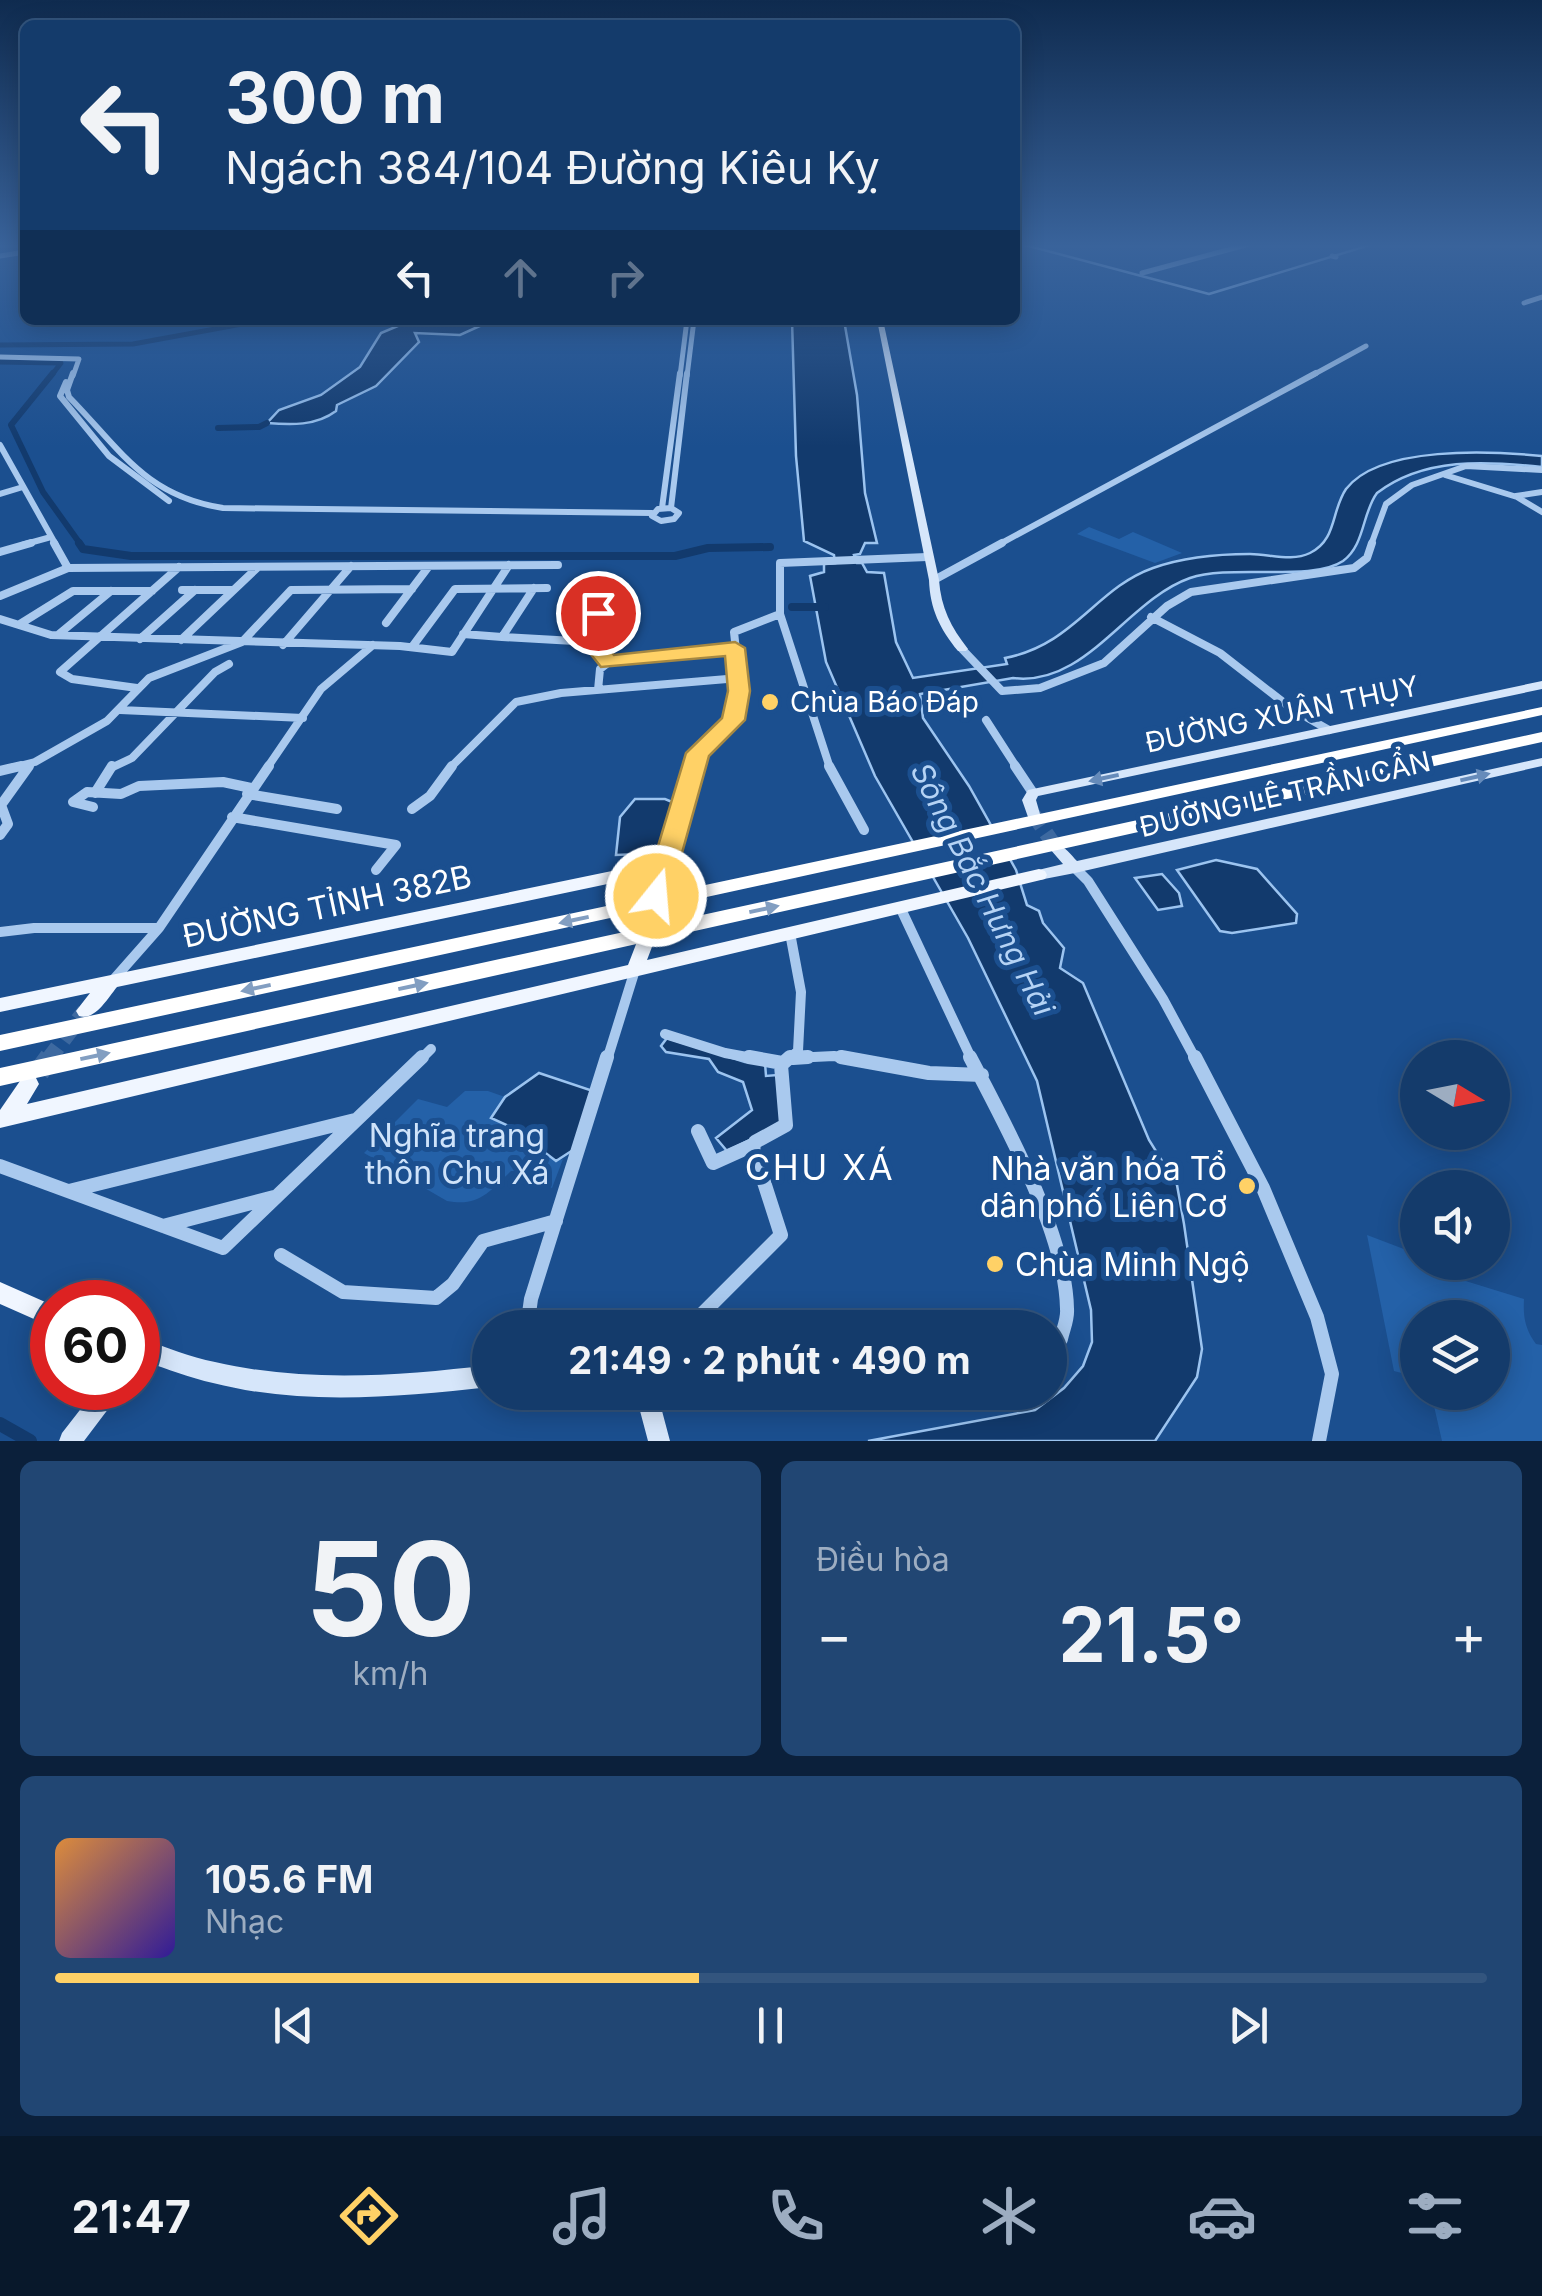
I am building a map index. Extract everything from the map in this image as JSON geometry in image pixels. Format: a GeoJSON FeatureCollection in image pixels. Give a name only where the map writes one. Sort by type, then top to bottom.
{"type":"FeatureCollection","features":[{"type":"Feature","properties":{"kind":"highway"},"geometry":{"type":"LineString","coordinates":[[0,1043],[1536,712]]}},
{"type":"Feature","properties":{"kind":"highway"},"geometry":{"type":"LineString","coordinates":[[0,1077],[1542,737]]}},
{"type":"Feature","properties":{"kind":"main road"},"geometry":{"type":"LineString","coordinates":[[881,325],[939,620],[962,649]]}},
{"type":"Feature","properties":{"kind":"main road","name":"ĐƯỜNG XUÂN THỤY"},"geometry":{"type":"LineString","coordinates":[[1033,793],[1542,685]]}},
{"type":"Feature","properties":{"kind":"main road","name":"ĐƯỜNG LÊ TRẦN CẨN"},"geometry":{"type":"LineString","coordinates":[[1039,875],[1542,762]]}},
{"type":"Feature","properties":{"kind":"main road"},"geometry":{"type":"LineString","coordinates":[[1032,818],[1028,800],[1033,793]]}},
{"type":"Feature","properties":{"kind":"main road"},"geometry":{"type":"LineString","coordinates":[[1053,847],[1074,868]]}},
{"type":"Feature","properties":{"kind":"main road"},"geometry":{"type":"LineString","coordinates":[[656,896],[666,866]]}},
{"type":"Feature","properties":{"kind":"main road","name":"ĐƯỜNG TỈNH 382B"},"geometry":{"type":"LineString","coordinates":[[0,1005],[666,866]]}},
{"type":"Feature","properties":{"kind":"main road"},"geometry":{"type":"LineString","coordinates":[[2,1121],[1039,875]]}},
{"type":"Feature","properties":{"kind":"main road"},"geometry":{"type":"LineString","coordinates":[[634,970],[646,940]]}},
{"type":"Feature","properties":{"kind":"main road"},"geometry":{"type":"LineString","coordinates":[[85,1011],[114,979]]}},
{"type":"Feature","properties":{"kind":"main road"},"geometry":{"type":"LineString","coordinates":[[2,1121],[29,1084]]}},
{"type":"Feature","properties":{"kind":"main road"},"geometry":{"type":"LineString","coordinates":[[0,1293],[30,1306]]}},
{"type":"Feature","properties":{"kind":"main road"},"geometry":{"type":"LineString","coordinates":[[160,1357],[215,1373],[282,1384],[356,1387],[472,1377]]}},
{"type":"Feature","properties":{"kind":"main road"},"geometry":{"type":"LineString","coordinates":[[74,1436],[94,1410]]}},
{"type":"Feature","properties":{"kind":"main road"},"geometry":{"type":"LineString","coordinates":[[651,1410],[659,1437]]}},
{"type":"Feature","properties":{"kind":"street"},"geometry":{"type":"LineString","coordinates":[[667,508],[684,417],[690,325]]}},
{"type":"Feature","properties":{"kind":"street"},"geometry":{"type":"LineString","coordinates":[[934,580],[1366,346]]}},
{"type":"Feature","properties":{"kind":"street"},"geometry":{"type":"LineString","coordinates":[[667,508],[674,417],[688,350]]}},
{"type":"Feature","properties":{"kind":"street"},"geometry":{"type":"LineString","coordinates":[[0,357],[78,360],[59,392],[123,464],[170,502],[195,510],[652,514],[674,519],[679,513],[667,508],[652,514]]}},
{"type":"Feature","properties":{"kind":"street"},"geometry":{"type":"LineString","coordinates":[[674,417],[684,417]]}},
{"type":"Feature","properties":{"kind":"street"},"geometry":{"type":"LineString","coordinates":[[0,445],[68,568]]}},
{"type":"Feature","properties":{"kind":"street"},"geometry":{"type":"LineString","coordinates":[[962,649],[1006,694],[1025,694],[1101,664],[1117,654],[1167,604],[1191,592],[1322,576],[1362,563],[1390,499],[1417,482],[1474,465],[1542,470]]}},
{"type":"Feature","properties":{"kind":"street"},"geometry":{"type":"LineString","coordinates":[[1445,475],[1514,496],[1542,512]]}},
{"type":"Feature","properties":{"kind":"street"},"geometry":{"type":"LineString","coordinates":[[0,494],[23,487]]}},
{"type":"Feature","properties":{"kind":"street"},"geometry":{"type":"LineString","coordinates":[[1514,496],[1542,492]]}},
{"type":"Feature","properties":{"kind":"street"},"geometry":{"type":"LineString","coordinates":[[1,549],[51,537]]}},
{"type":"Feature","properties":{"kind":"street"},"geometry":{"type":"LineString","coordinates":[[864,830],[833,776],[815,732],[780,614],[780,562],[928,557]]}},
{"type":"Feature","properties":{"kind":"street"},"geometry":{"type":"LineString","coordinates":[[0,596],[68,568],[558,565]]}},
{"type":"Feature","properties":{"kind":"street"},"geometry":{"type":"LineString","coordinates":[[283,645],[351,566]]}},
{"type":"Feature","properties":{"kind":"street"},"geometry":{"type":"LineString","coordinates":[[386,624],[429,566]]}},
{"type":"Feature","properties":{"kind":"street"},"geometry":{"type":"LineString","coordinates":[[0,618],[58,635],[373,645],[452,652],[509,566]]}},
{"type":"Feature","properties":{"kind":"street"},"geometry":{"type":"LineString","coordinates":[[136,688],[62,677],[63,667],[178,567]]}},
{"type":"Feature","properties":{"kind":"street"},"geometry":{"type":"LineString","coordinates":[[181,640],[258,567]]}},
{"type":"Feature","properties":{"kind":"street"},"geometry":{"type":"LineString","coordinates":[[502,638],[534,588]]}},
{"type":"Feature","properties":{"kind":"street"},"geometry":{"type":"LineString","coordinates":[[412,648],[455,589],[548,588]]}},
{"type":"Feature","properties":{"kind":"street"},"geometry":{"type":"LineString","coordinates":[[0,771],[30,764],[120,710],[149,678],[242,642],[291,590],[412,589]]}},
{"type":"Feature","properties":{"kind":"street"},"geometry":{"type":"LineString","coordinates":[[182,590],[233,590]]}},
{"type":"Feature","properties":{"kind":"street"},"geometry":{"type":"LineString","coordinates":[[140,639],[195,590]]}},
{"type":"Feature","properties":{"kind":"street"},"geometry":{"type":"LineString","coordinates":[[19,625],[73,591],[152,591]]}},
{"type":"Feature","properties":{"kind":"street"},"geometry":{"type":"LineString","coordinates":[[58,635],[110,591]]}},
{"type":"Feature","properties":{"kind":"street"},"geometry":{"type":"LineString","coordinates":[[592,642],[598,613],[613,598]]}},
{"type":"Feature","properties":{"kind":"street"},"geometry":{"type":"LineString","coordinates":[[666,866],[698,753],[732,724],[739,678],[735,648],[738,629],[780,614]]}},
{"type":"Feature","properties":{"kind":"street"},"geometry":{"type":"LineString","coordinates":[[1151,617],[1220,653],[1279,700],[1330,730]]}},
{"type":"Feature","properties":{"kind":"street"},"geometry":{"type":"LineString","coordinates":[[463,634],[592,642],[609,662]]}},
{"type":"Feature","properties":{"kind":"street"},"geometry":{"type":"LineString","coordinates":[[114,979],[159,928],[321,689],[373,645]]}},
{"type":"Feature","properties":{"kind":"street"},"geometry":{"type":"LineString","coordinates":[[598,690],[600,670],[609,662],[735,648]]}},
{"type":"Feature","properties":{"kind":"street"},"geometry":{"type":"LineString","coordinates":[[95,792],[113,764],[132,758],[214,672],[229,664]]}},
{"type":"Feature","properties":{"kind":"street"},"geometry":{"type":"LineString","coordinates":[[412,809],[430,796],[449,768],[512,704],[542,696],[739,678]]}},
{"type":"Feature","properties":{"kind":"street"},"geometry":{"type":"LineString","coordinates":[[120,710],[303,718]]}},
{"type":"Feature","properties":{"kind":"street"},"geometry":{"type":"LineString","coordinates":[[986,720],[1033,793]]}},
{"type":"Feature","properties":{"kind":"street"},"geometry":{"type":"LineString","coordinates":[[0,835],[8,824],[1,805],[30,764]]}},
{"type":"Feature","properties":{"kind":"street"},"geometry":{"type":"LineString","coordinates":[[93,807],[73,802],[86,792],[115,795],[139,786],[223,782],[337,809]]}},
{"type":"Feature","properties":{"kind":"street"},"geometry":{"type":"LineString","coordinates":[[232,817],[396,845],[376,870]]}},
{"type":"Feature","properties":{"kind":"street"},"geometry":{"type":"LineString","coordinates":[[1074,868],[1088,881],[1163,999],[1263,1188],[1330,1355],[1332,1389],[1319,1441]]}},
{"type":"Feature","properties":{"kind":"street"},"geometry":{"type":"LineString","coordinates":[[907,906],[946,1009],[982,1075],[1037,1202],[1064,1277],[1067,1318]]}},
{"type":"Feature","properties":{"kind":"street"},"geometry":{"type":"LineString","coordinates":[[0,932],[159,928]]}},
{"type":"Feature","properties":{"kind":"street"},"geometry":{"type":"LineString","coordinates":[[698,1131],[713,1163],[786,1125],[788,1060],[798,1052],[802,1000],[790,934]]}},
{"type":"Feature","properties":{"kind":"street"},"geometry":{"type":"LineString","coordinates":[[530,1310],[634,970]]}},
{"type":"Feature","properties":{"kind":"street"},"geometry":{"type":"LineString","coordinates":[[666,1034],[726,1053],[788,1060],[834,1056],[929,1072],[982,1075]]}},
{"type":"Feature","properties":{"kind":"street"},"geometry":{"type":"LineString","coordinates":[[0,1166],[224,1248],[431,1049]]}},
{"type":"Feature","properties":{"kind":"street"},"geometry":{"type":"LineString","coordinates":[[68,1191],[357,1120]]}},
{"type":"Feature","properties":{"kind":"street"},"geometry":{"type":"LineString","coordinates":[[706,1310],[781,1235],[753,1145]]}},
{"type":"Feature","properties":{"kind":"street"},"geometry":{"type":"LineString","coordinates":[[164,1226],[277,1196]]}},
{"type":"Feature","properties":{"kind":"street"},"geometry":{"type":"LineString","coordinates":[[281,1255],[344,1292],[436,1298],[453,1284],[484,1242],[556,1221]]}},
{"type":"Feature","properties":{"kind":"green space"},"geometry":{"type":"Polygon","coordinates":[[[1089,527],[1119,539],[1133,532],[1182,553],[1155,563],[1077,534],[1089,527]]]}},
{"type":"Feature","properties":{"kind":"green space","name":"Nghĩa trang thôn Chu Xá"},"geometry":{"type":"Polygon","coordinates":[[[465,1091],[488,1091],[505,1097],[491,1119],[513,1128],[556,1161],[563,1159],[552,1188],[520,1171],[511,1171],[476,1200],[447,1201],[364,1153],[418,1099],[447,1107],[465,1091]]]}},
{"type":"Feature","properties":{"kind":"green space"},"geometry":{"type":"Polygon","coordinates":[[[1367,1235],[1400,1248],[1400,1280],[1462,1280],[1524,1299],[1527,1328],[1536,1344],[1542,1345],[1542,1441],[1442,1441],[1435,1410],[1510,1410],[1510,1300],[1400,1300],[1400,1373],[1394,1371],[1367,1235]]]}},
{"type":"Feature","properties":{"kind":"water"},"geometry":{"type":"Polygon","coordinates":[[[400,325],[482,325],[460,335],[415,333],[419,342],[376,386],[337,405],[336,411],[328,416],[303,423],[267,423],[279,410],[321,395],[360,367],[381,333],[400,325]]]}},
{"type":"Feature","properties":{"kind":"water","name":"Sông Bắc Hưng Hải"},"geometry":{"type":"Polygon","coordinates":[[[792,325],[845,325],[857,395],[865,493],[877,543],[865,543],[860,554],[854,555],[867,572],[884,573],[896,642],[913,678],[1007,664],[1005,658],[1049,641],[1133,577],[1165,564],[1213,556],[1288,557],[1310,553],[1325,541],[1346,489],[1362,475],[1384,465],[1438,454],[1542,456],[1542,467],[1456,464],[1415,473],[1377,493],[1355,546],[1343,561],[1312,571],[1227,572],[1190,578],[1146,604],[1105,640],[1063,669],[1039,677],[920,694],[923,718],[969,786],[1016,870],[1027,905],[1039,911],[1043,923],[1064,948],[1060,968],[1083,983],[1149,1140],[1177,1185],[1202,1349],[1197,1377],[1155,1441],[868,1441],[1035,1410],[1067,1410],[1067,1385],[1083,1366],[1092,1342],[1091,1310],[1037,1081],[968,938],[875,776],[826,662],[810,576],[824,572],[824,564],[835,563],[834,555],[804,541],[796,456],[792,325]]]}},
{"type":"Feature","properties":{"kind":"water"},"geometry":{"type":"Polygon","coordinates":[[[635,799],[665,799],[677,804],[662,853],[616,855],[620,817],[635,799]]]}},
{"type":"Feature","properties":{"kind":"water"},"geometry":{"type":"Polygon","coordinates":[[[1216,860],[1257,869],[1297,914],[1296,923],[1232,933],[1220,931],[1177,870],[1216,860]]]}},
{"type":"Feature","properties":{"kind":"water"},"geometry":{"type":"Polygon","coordinates":[[[1162,874],[1179,893],[1182,906],[1158,910],[1135,878],[1162,874]]]}},
{"type":"Feature","properties":{"kind":"water"},"geometry":{"type":"Polygon","coordinates":[[[667,1038],[745,1062],[765,1063],[766,1076],[777,1075],[783,1124],[727,1151],[716,1138],[752,1110],[743,1082],[718,1072],[709,1059],[666,1052],[661,1046],[667,1038]]]}},
{"type":"Feature","properties":{"kind":"water"},"geometry":{"type":"Polygon","coordinates":[[[539,1073],[593,1091],[573,1150],[556,1161],[513,1128],[491,1118],[505,1097],[539,1073]]]}},
{"type":"Feature","properties":{"kind":"pier"},"geometry":{"type":"Polygon","coordinates":[[[998,829],[1012,853],[925,873],[910,847],[998,829]]]}},
{"type":"Feature","properties":{"kind":"waterway"},"geometry":{"type":"LineString","coordinates":[[0,345],[133,344],[237,325]]}},
{"type":"Feature","properties":{"kind":"waterway"},"geometry":{"type":"LineString","coordinates":[[0,362],[61,363],[51,376]]}},
{"type":"Feature","properties":{"kind":"waterway"},"geometry":{"type":"LineString","coordinates":[[53,373],[11,425],[43,492],[81,545]]}},
{"type":"Feature","properties":{"kind":"waterway"},"geometry":{"type":"LineString","coordinates":[[218,428],[259,427],[267,423]]}},
{"type":"Feature","properties":{"kind":"waterway"},"geometry":{"type":"LineString","coordinates":[[79,543],[83,549],[131,556],[675,556],[708,548],[770,547]]}},
{"type":"Feature","properties":{"kind":"waterway"},"geometry":{"type":"LineString","coordinates":[[792,607],[825,607]]}},
{"type":"Feature","properties":{"kind":"waterway"},"geometry":{"type":"LineString","coordinates":[[0,1424],[30,1441]]}},
{"type":"Feature","properties":{"kind":"tunnel"},"geometry":{"type":"LineString","coordinates":[[1033,814],[1057,849]]}},
{"type":"Feature","properties":{"kind":"tunnel"},"geometry":{"type":"LineString","coordinates":[[646,939],[656,896]]}},
{"type":"Feature","properties":{"kind":"tunnel"},"geometry":{"type":"LineString","coordinates":[[48,1060],[85,1011]]}},
{"type":"Feature","properties":{"kind":"tunnel"},"geometry":{"type":"LineString","coordinates":[[39,1072],[50,1057]]}},
{"type":"Feature","properties":{"kind":"place","name":"Chùa Báo Đáp"},"geometry":{"type":"Point","coordinates":[770,702]}},
{"type":"Feature","properties":{"kind":"place","name":"Nhà văn hóa Tổ dân phố Liên Cơ"},"geometry":{"type":"Point","coordinates":[1247,1186]}},
{"type":"Feature","properties":{"kind":"place","name":"Chùa Minh Ngộ"},"geometry":{"type":"Point","coordinates":[995,1264]}},
{"type":"Feature","properties":{"kind":"district","name":"CHU XÁ"},"geometry":{"type":"Point","coordinates":[820,1167]}},
{"type":"Feature","properties":{"kind":"route"},"geometry":{"type":"LineString","coordinates":[[598,613],[592,642],[609,662],[735,648],[739,691],[733,720],[730,727],[698,753],[656,896]]}}]}
